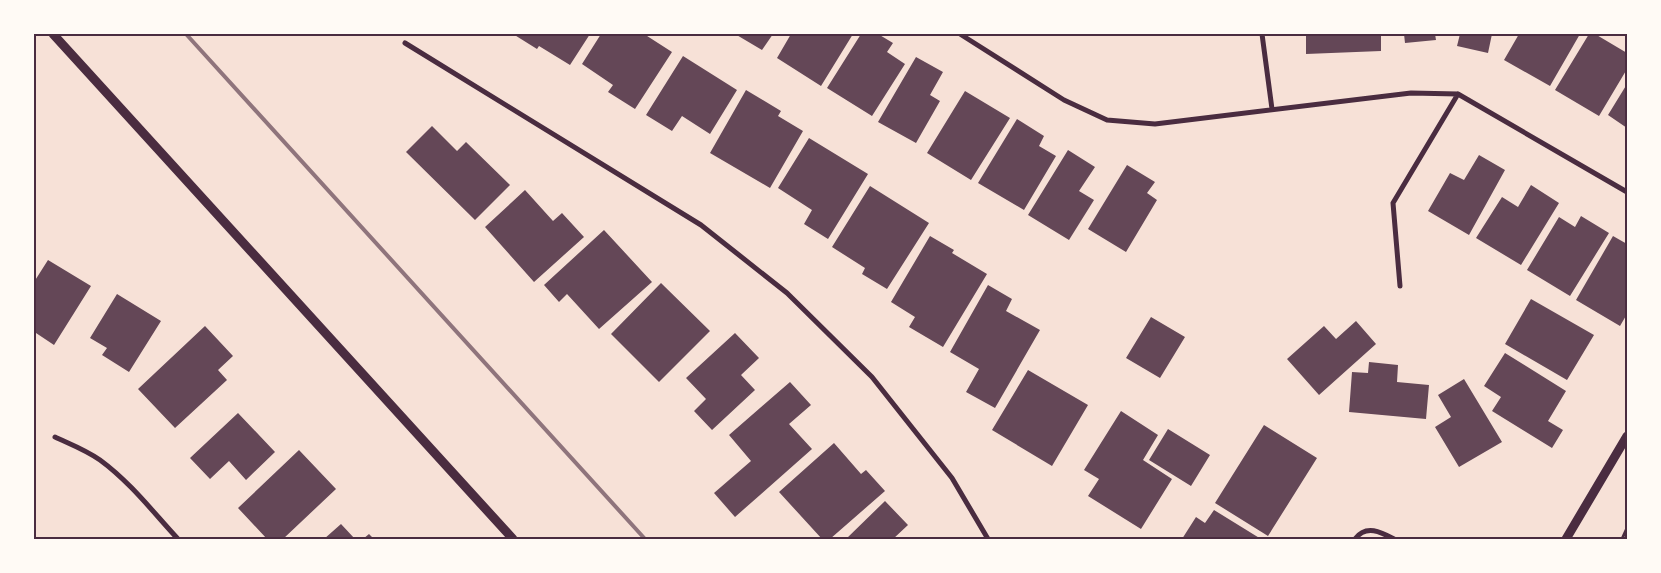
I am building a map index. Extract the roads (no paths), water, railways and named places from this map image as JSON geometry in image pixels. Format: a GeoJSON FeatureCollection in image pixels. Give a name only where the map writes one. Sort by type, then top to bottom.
{"type":"FeatureCollection","features":[{"type":"Feature","properties":{"kind":"street"},"geometry":{"type":"LineString","coordinates":[[53,34],[513,539]]}},
{"type":"Feature","properties":{"kind":"street"},"geometry":{"type":"LineString","coordinates":[[960,34],[1064,100],[1107,120],[1155,124],[1411,93],[1458,94],[1627,192]]}},
{"type":"Feature","properties":{"kind":"street"},"geometry":{"type":"LineString","coordinates":[[1262,34],[1272,109]]}},
{"type":"Feature","properties":{"kind":"street"},"geometry":{"type":"LineString","coordinates":[[405,43],[701,226],[787,294],[872,377],[952,478],[988,539]]}},
{"type":"Feature","properties":{"kind":"street"},"geometry":{"type":"LineString","coordinates":[[1400,286],[1393,203],[1458,94]]}},
{"type":"Feature","properties":{"kind":"street"},"geometry":{"type":"LineString","coordinates":[[1566,539],[1627,436]]}},
{"type":"Feature","properties":{"kind":"street"},"geometry":{"type":"LineString","coordinates":[[55,438],[77,447],[98,459],[124,480],[178,539]]}},
{"type":"Feature","properties":{"kind":"street"},"geometry":{"type":"LineString","coordinates":[[1355,539],[1368,530],[1380,531],[1394,539]]}},
{"type":"Feature","properties":{"kind":"railway"},"geometry":{"type":"LineString","coordinates":[[186,34],[645,539]]}}]}
